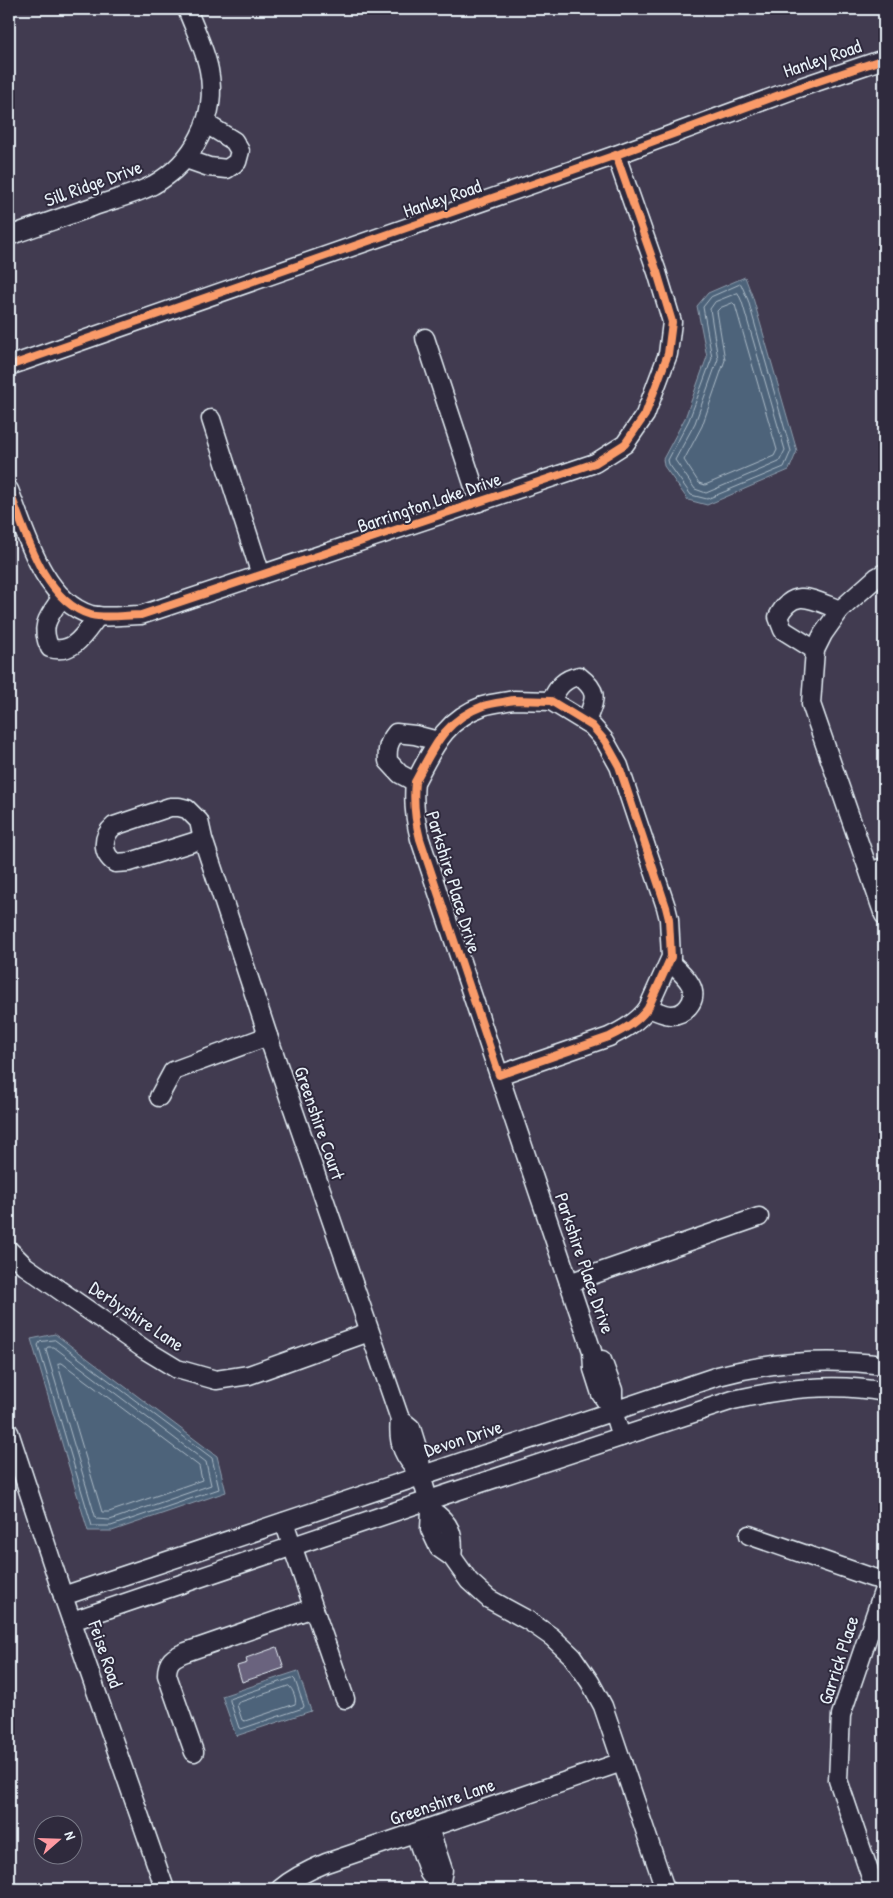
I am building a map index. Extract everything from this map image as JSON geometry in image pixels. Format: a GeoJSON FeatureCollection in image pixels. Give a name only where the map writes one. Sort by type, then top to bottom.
{"type":"FeatureCollection","features":[{"type":"Feature","properties":{"kind":"street","name":"Sill Ridge Drive"},"geometry":{"type":"LineString","coordinates":[[9,236],[152,186],[186,159],[206,123],[210,88],[209,69],[187,9]]}},
{"type":"Feature","properties":{"kind":"street","name":"Hanley Road"},"geometry":{"type":"LineString","coordinates":[[9,366],[616,155],[884,59]]}},
{"type":"Feature","properties":{"kind":"street"},"geometry":{"type":"LineString","coordinates":[[186,159],[209,167],[227,169],[237,162],[240,151],[234,141],[206,123]]}},
{"type":"Feature","properties":{"kind":"street","name":"Barrington Lake Drive"},"geometry":{"type":"LineString","coordinates":[[9,490],[36,560],[43,574],[62,597],[83,612],[98,616],[141,615],[152,613],[595,463],[625,444],[645,415],[668,354],[672,322],[657,272],[616,155]]}},
{"type":"Feature","properties":{"kind":"street"},"geometry":{"type":"LineString","coordinates":[[425,338],[479,502]]}},
{"type":"Feature","properties":{"kind":"street"},"geometry":{"type":"LineString","coordinates":[[211,419],[261,575]]}},
{"type":"Feature","properties":{"kind":"street"},"geometry":{"type":"LineString","coordinates":[[884,573],[840,610],[823,634],[815,650],[811,704],[877,870],[884,915]]}},
{"type":"Feature","properties":{"kind":"street"},"geometry":{"type":"LineString","coordinates":[[62,597],[48,618],[44,636],[50,648],[60,651],[68,649],[81,638],[98,616]]}},
{"type":"Feature","properties":{"kind":"street"},"geometry":{"type":"LineString","coordinates":[[815,650],[783,630],[778,617],[784,604],[796,598],[810,598],[840,610]]}},
{"type":"Feature","properties":{"kind":"street"},"geometry":{"type":"LineString","coordinates":[[551,701],[558,686],[565,680],[579,676],[591,687],[594,693],[595,701],[586,722]]}},
{"type":"Feature","properties":{"kind":"street","name":"Parkshire Place Drive"},"geometry":{"type":"LineString","coordinates":[[499,1075],[608,1037],[625,1029],[643,1016],[670,962],[669,919],[619,766],[605,741],[592,726],[551,701],[514,700],[483,706],[457,720],[441,735],[415,782],[414,814],[420,839],[499,1075],[592,1351],[603,1361],[613,1390],[613,1411],[621,1437]]}},
{"type":"Feature","properties":{"kind":"street"},"geometry":{"type":"LineString","coordinates":[[415,782],[400,774],[388,761],[387,748],[391,740],[396,733],[415,735],[438,741]]}},
{"type":"Feature","properties":{"kind":"street","name":"Greenshire Court"},"geometry":{"type":"LineString","coordinates":[[203,839],[130,862],[115,862],[106,854],[104,839],[108,831],[114,826],[170,807],[187,809],[199,821],[203,839],[268,1036],[369,1332],[400,1420],[411,1428],[420,1456],[420,1475],[430,1505]]}},
{"type":"Feature","properties":{"kind":"street"},"geometry":{"type":"LineString","coordinates":[[648,1008],[671,1015],[684,1012],[691,1004],[694,992],[691,984],[684,974],[670,962]]}},
{"type":"Feature","properties":{"kind":"street"},"geometry":{"type":"LineString","coordinates":[[159,1097],[172,1071],[268,1036]]}},
{"type":"Feature","properties":{"kind":"street"},"geometry":{"type":"LineString","coordinates":[[569,1283],[759,1217]]}},
{"type":"Feature","properties":{"kind":"street","name":"Derbyshire Lane"},"geometry":{"type":"LineString","coordinates":[[9,1250],[25,1266],[144,1349],[177,1369],[216,1380],[249,1375],[369,1332]]}},
{"type":"Feature","properties":{"kind":"street","name":"Devon Drive"},"geometry":{"type":"LineString","coordinates":[[63,1596],[718,1376],[786,1362],[839,1360],[884,1365]]}},
{"type":"Feature","properties":{"kind":"street"},"geometry":{"type":"LineString","coordinates":[[72,1621],[292,1547],[430,1505],[621,1437],[733,1400],[770,1392],[805,1388],[840,1387],[884,1392]]}},
{"type":"Feature","properties":{"kind":"street","name":"Feise Road"},"geometry":{"type":"LineString","coordinates":[[9,1432],[63,1596],[165,1889]]}},
{"type":"Feature","properties":{"kind":"street"},"geometry":{"type":"LineString","coordinates":[[430,1505],[444,1518],[454,1542],[452,1557],[469,1581],[489,1600],[530,1621],[552,1637],[572,1656],[590,1682],[603,1706],[665,1889]]}},
{"type":"Feature","properties":{"kind":"street"},"geometry":{"type":"LineString","coordinates":[[284,1522],[344,1699]]}},
{"type":"Feature","properties":{"kind":"street"},"geometry":{"type":"LineString","coordinates":[[749,1535],[874,1578],[884,1579]]}},
{"type":"Feature","properties":{"kind":"street","name":"Garrick Place"},"geometry":{"type":"LineString","coordinates":[[875,1889],[838,1780],[841,1715],[884,1589]]}},
{"type":"Feature","properties":{"kind":"street"},"geometry":{"type":"LineString","coordinates":[[194,1752],[167,1675],[169,1662],[186,1652],[313,1608]]}},
{"type":"Feature","properties":{"kind":"street","name":"Greenshire Lane"},"geometry":{"type":"LineString","coordinates":[[280,1889],[290,1881],[320,1866],[622,1762]]}},
{"type":"Feature","properties":{"kind":"street"},"geometry":{"type":"LineString","coordinates":[[422,1830],[428,1873],[440,1888]]}},
{"type":"Feature","properties":{"kind":"water"},"geometry":{"type":"Polygon","coordinates":[[[745,277],[753,298],[797,451],[789,470],[707,505],[688,500],[664,466],[663,459],[685,418],[707,357],[697,306],[708,293],[745,277]]]}},
{"type":"Feature","properties":{"kind":"water"},"geometry":{"type":"Polygon","coordinates":[[[55,1334],[217,1456],[226,1492],[112,1531],[88,1531],[31,1339],[55,1334]]]}},
{"type":"Feature","properties":{"kind":"water"},"geometry":{"type":"Polygon","coordinates":[[[298,1671],[311,1711],[236,1736],[222,1696],[298,1671]]]}},
{"type":"Feature","properties":{"kind":"building"},"geometry":{"type":"Polygon","coordinates":[[[277,1647],[284,1668],[242,1682],[237,1666],[247,1663],[246,1658],[277,1647]]]}},
{"type":"Feature","properties":{"kind":"cycle path"},"geometry":{"type":"LineString","coordinates":[[9,366],[616,155],[798,88],[884,59]]}},
{"type":"Feature","properties":{"kind":"cycle path"},"geometry":{"type":"LineString","coordinates":[[9,490],[29,544],[48,580],[60,595],[74,607],[91,615],[103,617],[141,615],[595,463],[625,444],[645,415],[668,354],[672,322],[657,272],[616,155]]}},
{"type":"Feature","properties":{"kind":"cycle path"},"geometry":{"type":"LineString","coordinates":[[514,700],[551,701],[592,726],[605,741],[619,766],[666,907],[669,919],[671,957],[648,1008],[630,1025],[609,1037],[499,1075],[420,839],[415,811],[414,789],[415,782],[434,747],[449,727],[458,719],[483,706],[514,700]]}}]}
